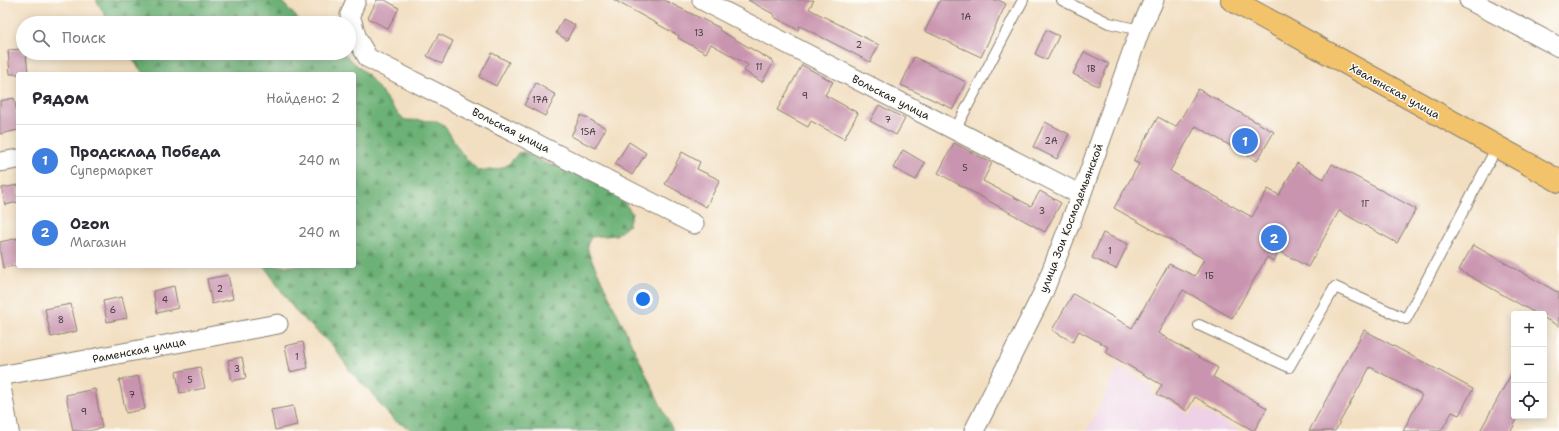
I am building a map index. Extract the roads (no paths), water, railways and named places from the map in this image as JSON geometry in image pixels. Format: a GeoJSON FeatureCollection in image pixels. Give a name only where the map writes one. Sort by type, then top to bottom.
{"type":"FeatureCollection","features":[{"type":"Feature","properties":{"kind":"main road","name":"Хвалынская улица"},"geometry":{"type":"LineString","coordinates":[[1232,0],[1559,182]]}},
{"type":"Feature","properties":{"kind":"street","name":"Вольская улица"},"geometry":{"type":"LineString","coordinates":[[702,0],[1081,194]]}},
{"type":"Feature","properties":{"kind":"street","name":"улица Зои Космодемьянской"},"geometry":{"type":"LineString","coordinates":[[974,431],[1043,293],[1081,194],[1140,30],[1154,0]]}},
{"type":"Feature","properties":{"kind":"street"},"geometry":{"type":"LineString","coordinates":[[1469,0],[1559,47]]}},
{"type":"Feature","properties":{"kind":"street","name":"Вольская улица"},"geometry":{"type":"LineString","coordinates":[[356,31],[357,39],[368,58],[694,224]]}},
{"type":"Feature","properties":{"kind":"street"},"geometry":{"type":"LineString","coordinates":[[0,162],[16,159]]}},
{"type":"Feature","properties":{"kind":"street","name":"Раменская улица"},"geometry":{"type":"LineString","coordinates":[[0,376],[278,324]]}},
{"type":"Feature","properties":{"kind":"street"},"geometry":{"type":"LineString","coordinates":[[0,382],[8,431]]}},
{"type":"Feature","properties":{"kind":"lane"},"geometry":{"type":"LineString","coordinates":[[955,130],[1023,0]]}},
{"type":"Feature","properties":{"kind":"lane"},"geometry":{"type":"LineString","coordinates":[[1062,0],[1109,23],[1140,30]]}},
{"type":"Feature","properties":{"kind":"lane"},"geometry":{"type":"LineString","coordinates":[[1199,324],[1289,367],[1335,287],[1406,319],[1497,147]]}},
{"type":"Feature","properties":{"kind":"place","name":"Продсклад Победа"},"geometry":{"type":"Point","coordinates":[1245,141]}},
{"type":"Feature","properties":{"kind":"place","name":"Ozon"},"geometry":{"type":"Point","coordinates":[1274,238]}}]}
